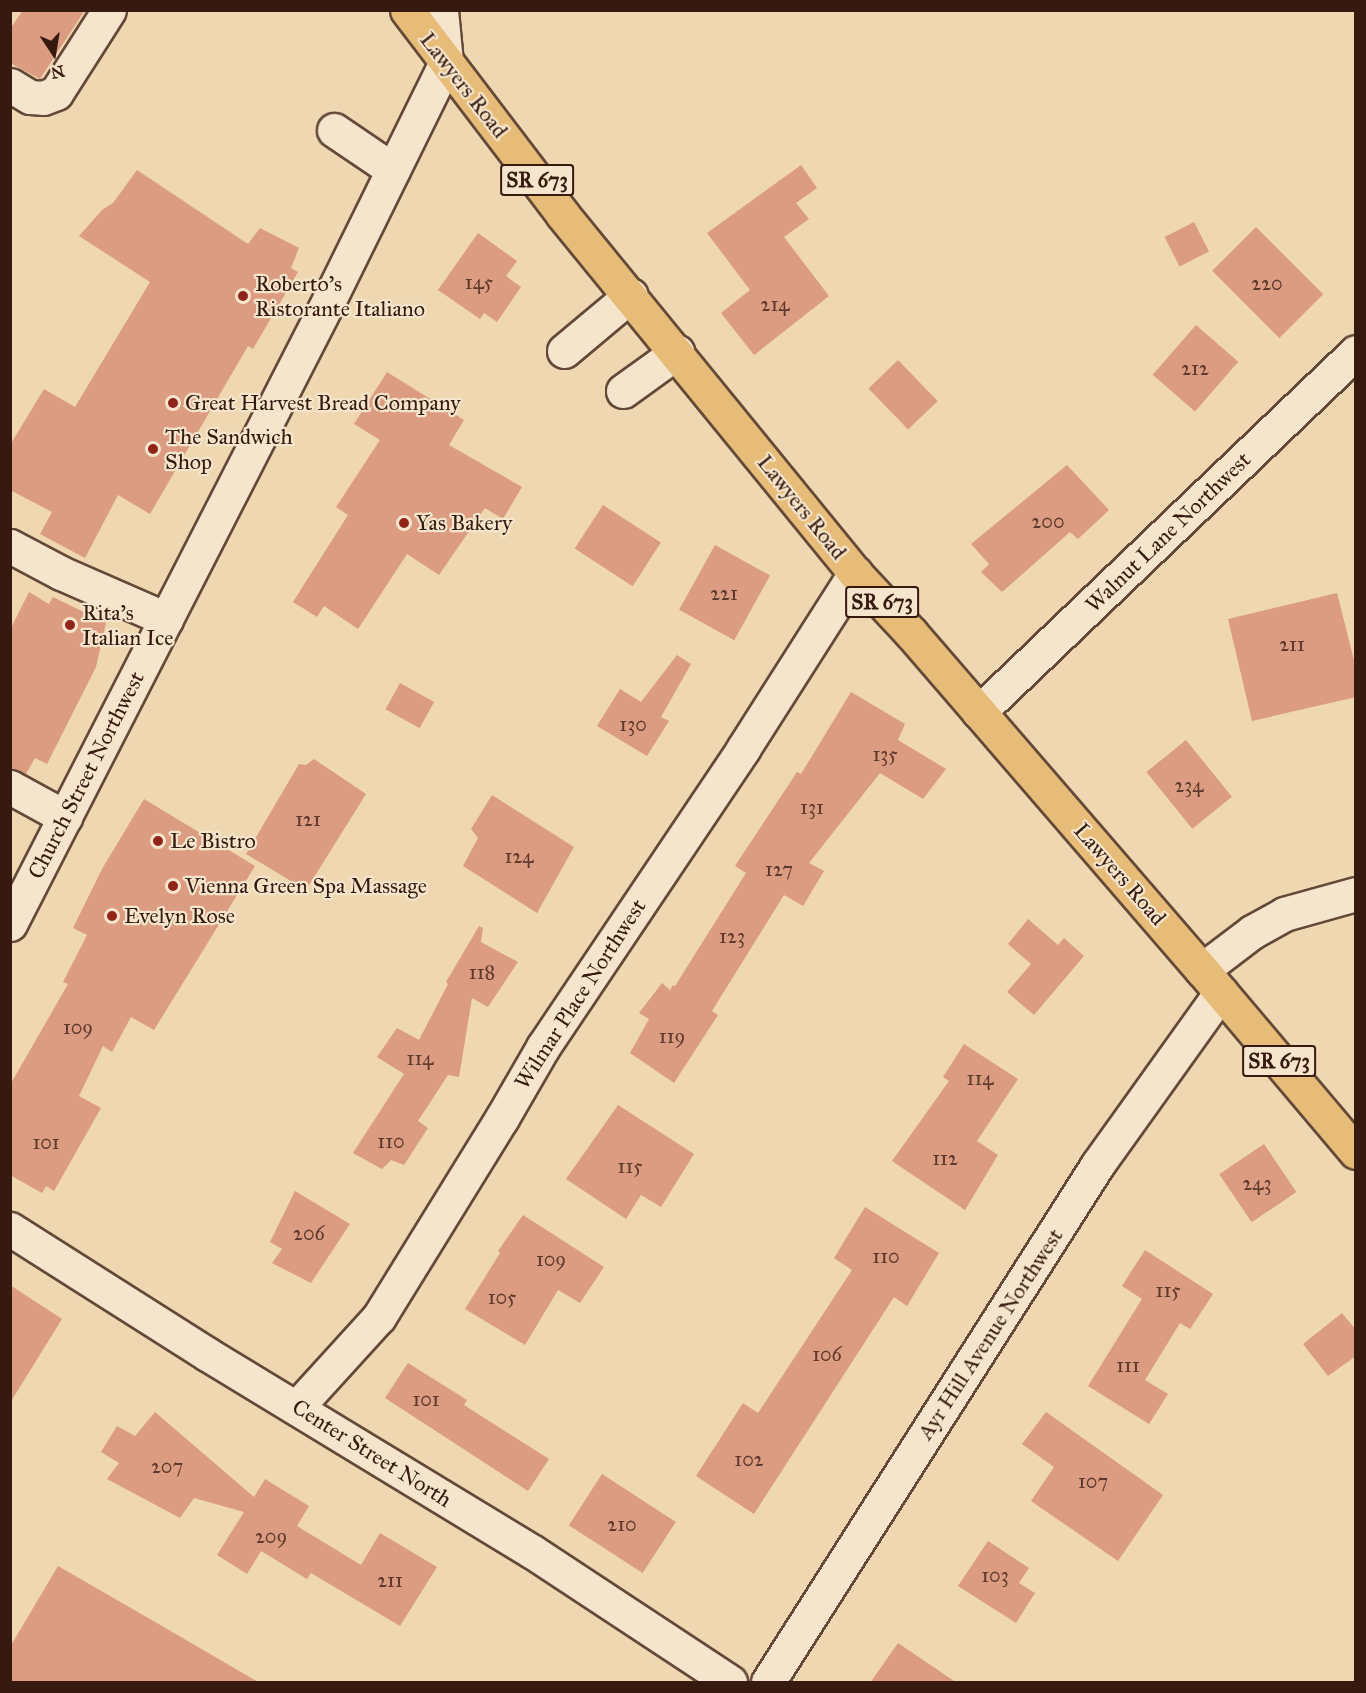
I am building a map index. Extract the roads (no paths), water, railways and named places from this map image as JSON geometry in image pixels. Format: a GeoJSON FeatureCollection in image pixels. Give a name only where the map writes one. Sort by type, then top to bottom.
{"type":"FeatureCollection","features":[{"type":"Feature","properties":{"kind":"main road","name":"Lawyers Road"},"geometry":{"type":"LineString","coordinates":[[407,10],[563,215],[855,573],[1212,981],[1356,1152]]}},
{"type":"Feature","properties":{"kind":"street"},"geometry":{"type":"LineString","coordinates":[[10,85],[30,97],[44,98],[56,93],[109,10]]}},
{"type":"Feature","properties":{"kind":"street"},"geometry":{"type":"LineString","coordinates":[[441,10],[446,62]]}},
{"type":"Feature","properties":{"kind":"street","name":"Church Street Northwest"},"geometry":{"type":"LineString","coordinates":[[10,924],[446,62]]}},
{"type":"Feature","properties":{"kind":"street"},"geometry":{"type":"LineString","coordinates":[[334,130],[393,170]]}},
{"type":"Feature","properties":{"kind":"street"},"geometry":{"type":"LineString","coordinates":[[564,351],[630,295]]}},
{"type":"Feature","properties":{"kind":"street"},"geometry":{"type":"LineString","coordinates":[[624,391],[677,352]]}},
{"type":"Feature","properties":{"kind":"street","name":"Walnut Lane Northwest"},"geometry":{"type":"LineString","coordinates":[[979,712],[1356,352]]}},
{"type":"Feature","properties":{"kind":"street"},"geometry":{"type":"LineString","coordinates":[[10,546],[61,573],[166,619]]}},
{"type":"Feature","properties":{"kind":"street","name":"Wilmar Place Northwest"},"geometry":{"type":"LineString","coordinates":[[297,1407],[379,1317],[502,1118],[543,1047],[743,749],[855,573]]}},
{"type":"Feature","properties":{"kind":"street"},"geometry":{"type":"LineString","coordinates":[[10,787],[65,817]]}},
{"type":"Feature","properties":{"kind":"street","name":"Ayr Hill Avenue Northwest"},"geometry":{"type":"LineString","coordinates":[[768,1683],[1212,981],[1252,932],[1284,914],[1356,894]]}},
{"type":"Feature","properties":{"kind":"street","name":"Center Street North"},"geometry":{"type":"LineString","coordinates":[[10,1229],[207,1354],[543,1558],[730,1683]]}},
{"type":"Feature","properties":{"kind":"place","name":"Roberto's Ristorante Italiano"},"geometry":{"type":"Point","coordinates":[243,296]}},
{"type":"Feature","properties":{"kind":"place","name":"Great Harvest Bread Company"},"geometry":{"type":"Point","coordinates":[173,403]}},
{"type":"Feature","properties":{"kind":"place","name":"The Sandwich Shop"},"geometry":{"type":"Point","coordinates":[153,449]}},
{"type":"Feature","properties":{"kind":"place","name":"Yas Bakery"},"geometry":{"type":"Point","coordinates":[404,523]}},
{"type":"Feature","properties":{"kind":"place","name":"Rita's Italian Ice"},"geometry":{"type":"Point","coordinates":[70,625]}},
{"type":"Feature","properties":{"kind":"place","name":"Le Bistro"},"geometry":{"type":"Point","coordinates":[158,841]}},
{"type":"Feature","properties":{"kind":"place","name":"Vienna Green Spa Massage"},"geometry":{"type":"Point","coordinates":[173,886]}},
{"type":"Feature","properties":{"kind":"place","name":"Evelyn Rose"},"geometry":{"type":"Point","coordinates":[112,916]}}]}
